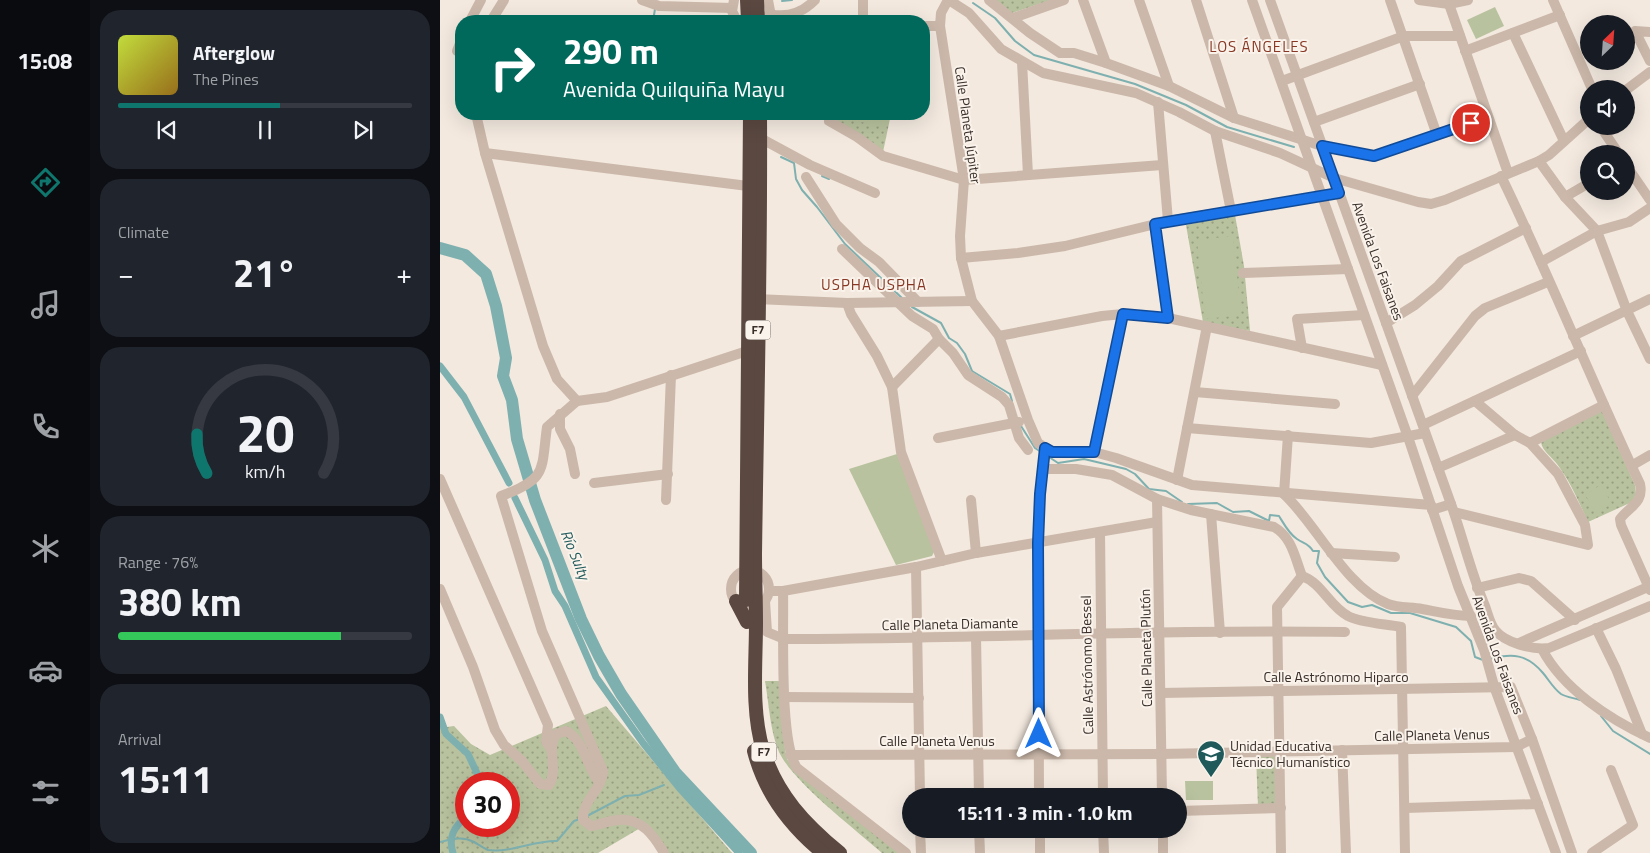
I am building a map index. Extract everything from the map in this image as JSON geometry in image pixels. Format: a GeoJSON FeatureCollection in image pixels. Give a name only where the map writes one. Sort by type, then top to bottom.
{"type":"FeatureCollection","features":[{"type":"Feature","properties":{"kind":"highway"},"geometry":{"type":"LineString","coordinates":[[747,0],[748,15]]}},
{"type":"Feature","properties":{"kind":"highway"},"geometry":{"type":"LineString","coordinates":[[757,0],[763,15]]}},
{"type":"Feature","properties":{"kind":"highway","name":"F7"},"geometry":{"type":"LineString","coordinates":[[750,120],[747,351],[750,573],[754,602],[747,699],[755,754],[763,779],[776,803],[792,824],[823,853]]}},
{"type":"Feature","properties":{"kind":"highway","name":"F7"},"geometry":{"type":"LineString","coordinates":[[750,546],[758,299],[760,120]]}},
{"type":"Feature","properties":{"kind":"highway"},"geometry":{"type":"LineString","coordinates":[[750,546],[750,573]]}},
{"type":"Feature","properties":{"kind":"highway"},"geometry":{"type":"LineString","coordinates":[[751,623],[754,602]]}},
{"type":"Feature","properties":{"kind":"highway","name":"F7"},"geometry":{"type":"LineString","coordinates":[[751,623],[756,702],[763,749],[774,779],[786,800],[804,822],[840,853]]}},
{"type":"Feature","properties":{"kind":"street"},"geometry":{"type":"LineString","coordinates":[[473,15],[481,0]]}},
{"type":"Feature","properties":{"kind":"street"},"geometry":{"type":"LineString","coordinates":[[494,15],[504,0]]}},
{"type":"Feature","properties":{"kind":"street"},"geometry":{"type":"LineString","coordinates":[[765,15],[768,0]]}},
{"type":"Feature","properties":{"kind":"street"},"geometry":{"type":"LineString","coordinates":[[788,15],[803,10],[815,0]]}},
{"type":"Feature","properties":{"kind":"street"},"geometry":{"type":"LineString","coordinates":[[863,0],[863,15]]}},
{"type":"Feature","properties":{"kind":"street"},"geometry":{"type":"LineString","coordinates":[[989,0],[1060,53],[1074,53],[1106,63],[1169,86],[1234,118],[1302,138],[1322,146],[1374,156],[1488,118]]}},
{"type":"Feature","properties":{"kind":"street"},"geometry":{"type":"LineString","coordinates":[[1012,18],[1064,0]]}},
{"type":"Feature","properties":{"kind":"street"},"geometry":{"type":"LineString","coordinates":[[1084,0],[1106,63]]}},
{"type":"Feature","properties":{"kind":"street"},"geometry":{"type":"LineString","coordinates":[[1139,0],[1169,86]]}},
{"type":"Feature","properties":{"kind":"street"},"geometry":{"type":"LineString","coordinates":[[1196,0],[1234,118]]}},
{"type":"Feature","properties":{"kind":"street"},"geometry":{"type":"LineString","coordinates":[[1252,0],[1383,368]]}},
{"type":"Feature","properties":{"kind":"street","name":"Avenida Los Faisanes"},"geometry":{"type":"LineString","coordinates":[[1270,0],[1438,468],[1477,588],[1494,629],[1500,635],[1519,644]]}},
{"type":"Feature","properties":{"kind":"street"},"geometry":{"type":"LineString","coordinates":[[1390,0],[1437,135]]}},
{"type":"Feature","properties":{"kind":"street"},"geometry":{"type":"LineString","coordinates":[[1419,0],[1449,4],[1468,0]]}},
{"type":"Feature","properties":{"kind":"street"},"geometry":{"type":"LineString","coordinates":[[1553,0],[1588,80]]}},
{"type":"Feature","properties":{"kind":"street"},"geometry":{"type":"LineString","coordinates":[[955,1],[969,13],[1001,49],[1043,73],[1136,93],[1215,131],[1280,153],[1334,178],[1431,204],[1539,161],[1580,127]]}},
{"type":"Feature","properties":{"kind":"street","name":"Calle Planeta Júpiter"},"geometry":{"type":"LineString","coordinates":[[955,1],[941,13],[940,26],[964,180],[960,236],[961,258],[972,301],[999,336],[1028,420],[1044,453]]}},
{"type":"Feature","properties":{"kind":"street"},"geometry":{"type":"LineString","coordinates":[[650,3],[733,4]]}},
{"type":"Feature","properties":{"kind":"street"},"geometry":{"type":"LineString","coordinates":[[1449,4],[1488,118],[1504,175],[1548,282],[1581,351],[1642,492],[1639,501],[1620,519],[1649,587],[1650,606],[1556,646],[1542,649],[1519,644]]}},
{"type":"Feature","properties":{"kind":"street"},"geometry":{"type":"LineString","coordinates":[[1465,51],[1560,15]]}},
{"type":"Feature","properties":{"kind":"street"},"geometry":{"type":"LineString","coordinates":[[930,26],[940,26]]}},
{"type":"Feature","properties":{"kind":"street"},"geometry":{"type":"LineString","coordinates":[[1650,32],[1635,31],[1650,62]]}},
{"type":"Feature","properties":{"kind":"street"},"geometry":{"type":"LineString","coordinates":[[1513,33],[1564,142]]}},
{"type":"Feature","properties":{"kind":"street"},"geometry":{"type":"LineString","coordinates":[[1282,80],[1404,36],[1460,36]]}},
{"type":"Feature","properties":{"kind":"street"},"geometry":{"type":"LineString","coordinates":[[1022,62],[1028,175]]}},
{"type":"Feature","properties":{"kind":"street"},"geometry":{"type":"LineString","coordinates":[[1635,83],[1650,72]]}},
{"type":"Feature","properties":{"kind":"street"},"geometry":{"type":"LineString","coordinates":[[1314,122],[1420,84]]}},
{"type":"Feature","properties":{"kind":"street"},"geometry":{"type":"LineString","coordinates":[[1158,102],[1168,221]]}},
{"type":"Feature","properties":{"kind":"street"},"geometry":{"type":"LineString","coordinates":[[477,120],[485,153],[544,346],[557,379],[577,401]]}},
{"type":"Feature","properties":{"kind":"street"},"geometry":{"type":"LineString","coordinates":[[829,120],[856,136],[883,156],[964,180],[1162,165]]}},
{"type":"Feature","properties":{"kind":"street"},"geometry":{"type":"LineString","coordinates":[[1215,131],[1231,211]]}},
{"type":"Feature","properties":{"kind":"street"},"geometry":{"type":"LineString","coordinates":[[760,138],[810,164],[875,193]]}},
{"type":"Feature","properties":{"kind":"street"},"geometry":{"type":"LineString","coordinates":[[485,153],[748,186]]}},
{"type":"Feature","properties":{"kind":"street"},"geometry":{"type":"LineString","coordinates":[[1539,161],[1565,197],[1596,231],[1628,311],[1650,359]]}},
{"type":"Feature","properties":{"kind":"street"},"geometry":{"type":"LineString","coordinates":[[806,177],[836,224],[860,248],[879,262],[918,302]]}},
{"type":"Feature","properties":{"kind":"street"},"geometry":{"type":"LineString","coordinates":[[1635,178],[1650,200]]}},
{"type":"Feature","properties":{"kind":"street"},"geometry":{"type":"LineString","coordinates":[[1565,197],[1580,188]]}},
{"type":"Feature","properties":{"kind":"street"},"geometry":{"type":"LineString","coordinates":[[961,258],[1018,253],[1065,246],[1168,221],[1339,193]]}},
{"type":"Feature","properties":{"kind":"street"},"geometry":{"type":"LineString","coordinates":[[1541,262],[1596,231],[1630,222],[1650,208]]}},
{"type":"Feature","properties":{"kind":"street"},"geometry":{"type":"LineString","coordinates":[[1155,224],[1168,318]]}},
{"type":"Feature","properties":{"kind":"street"},"geometry":{"type":"LineString","coordinates":[[1386,323],[1415,305],[1438,286],[1461,260],[1526,228]]}},
{"type":"Feature","properties":{"kind":"street"},"geometry":{"type":"LineString","coordinates":[[842,249],[869,272],[896,302],[912,316],[933,329],[968,375],[1002,397],[1009,405],[1019,438],[1028,450]]}},
{"type":"Feature","properties":{"kind":"street"},"geometry":{"type":"LineString","coordinates":[[1243,273],[1348,269]]}},
{"type":"Feature","properties":{"kind":"street"},"geometry":{"type":"LineString","coordinates":[[1412,396],[1480,312],[1548,282]]}},
{"type":"Feature","properties":{"kind":"street"},"geometry":{"type":"LineString","coordinates":[[758,299],[847,303],[972,301]]}},
{"type":"Feature","properties":{"kind":"street"},"geometry":{"type":"LineString","coordinates":[[1573,336],[1650,299]]}},
{"type":"Feature","properties":{"kind":"street"},"geometry":{"type":"LineString","coordinates":[[847,303],[851,314],[877,356],[892,387],[901,452],[942,561]]}},
{"type":"Feature","properties":{"kind":"street"},"geometry":{"type":"LineString","coordinates":[[1094,452],[1123,314]]}},
{"type":"Feature","properties":{"kind":"street"},"geometry":{"type":"LineString","coordinates":[[999,336],[1102,316],[1123,314],[1168,318],[1207,326],[1383,368],[1401,366]]}},
{"type":"Feature","properties":{"kind":"street"},"geometry":{"type":"LineString","coordinates":[[1302,348],[1297,319],[1364,316]]}},
{"type":"Feature","properties":{"kind":"street"},"geometry":{"type":"LineString","coordinates":[[1177,480],[1207,326]]}},
{"type":"Feature","properties":{"kind":"street"},"geometry":{"type":"LineString","coordinates":[[892,387],[939,339]]}},
{"type":"Feature","properties":{"kind":"street"},"geometry":{"type":"LineString","coordinates":[[664,853],[654,837],[638,824],[618,820],[598,826],[586,823],[583,820],[585,807],[600,783],[603,772],[542,631],[501,496],[535,479],[544,466],[547,427],[577,401],[607,396],[747,351]]}},
{"type":"Feature","properties":{"kind":"street"},"geometry":{"type":"LineString","coordinates":[[1187,428],[1371,443],[1408,437],[1475,401],[1581,351]]}},
{"type":"Feature","properties":{"kind":"street","name":"Avenida Los Faisanes"},"geometry":{"type":"LineString","coordinates":[[1383,368],[1484,650],[1495,689],[1556,853]]}},
{"type":"Feature","properties":{"kind":"street"},"geometry":{"type":"LineString","coordinates":[[666,500],[671,375]]}},
{"type":"Feature","properties":{"kind":"street"},"geometry":{"type":"LineString","coordinates":[[1195,392],[1335,404]]}},
{"type":"Feature","properties":{"kind":"street"},"geometry":{"type":"LineString","coordinates":[[1039,788],[1038,543],[1044,453],[1094,452],[1141,465],[1192,485],[1452,508],[1588,546],[1585,525],[1558,474],[1530,443],[1515,435],[1475,401]]}},
{"type":"Feature","properties":{"kind":"street"},"geometry":{"type":"LineString","coordinates":[[1530,443],[1604,405]]}},
{"type":"Feature","properties":{"kind":"street"},"geometry":{"type":"LineString","coordinates":[[560,414],[560,429],[570,450],[576,474]]}},
{"type":"Feature","properties":{"kind":"street"},"geometry":{"type":"LineString","coordinates":[[938,438],[1028,420]]}},
{"type":"Feature","properties":{"kind":"street"},"geometry":{"type":"LineString","coordinates":[[1288,435],[1284,494],[1303,514],[1331,552],[1367,592],[1389,605],[1455,616],[1471,616]]}},
{"type":"Feature","properties":{"kind":"street"},"geometry":{"type":"LineString","coordinates":[[1438,468],[1515,435]]}},
{"type":"Feature","properties":{"kind":"street"},"geometry":{"type":"LineString","coordinates":[[1631,466],[1650,455]]}},
{"type":"Feature","properties":{"kind":"street"},"geometry":{"type":"LineString","coordinates":[[1042,469],[1076,469],[1112,475],[1157,498],[1211,514],[1274,527],[1283,532],[1290,542],[1302,576],[1312,580],[1348,617],[1401,627],[1405,853]]}},
{"type":"Feature","properties":{"kind":"street"},"geometry":{"type":"LineString","coordinates":[[594,483],[668,474]]}},
{"type":"Feature","properties":{"kind":"street"},"geometry":{"type":"LineString","coordinates":[[440,479],[548,725],[546,741],[552,750]]}},
{"type":"Feature","properties":{"kind":"street","name":"Calle Planeta Plutón"},"geometry":{"type":"LineString","coordinates":[[1157,498],[1162,788]]}},
{"type":"Feature","properties":{"kind":"street"},"geometry":{"type":"LineString","coordinates":[[971,500],[976,554]]}},
{"type":"Feature","properties":{"kind":"street"},"geometry":{"type":"LineString","coordinates":[[1211,514],[1220,634]]}},
{"type":"Feature","properties":{"kind":"street"},"geometry":{"type":"LineString","coordinates":[[754,602],[783,591],[1157,522]]}},
{"type":"Feature","properties":{"kind":"street","name":"Calle Astrónomo Bessel"},"geometry":{"type":"LineString","coordinates":[[1100,532],[1103,788]]}},
{"type":"Feature","properties":{"kind":"street"},"geometry":{"type":"LineString","coordinates":[[1331,552],[1395,557]]}},
{"type":"Feature","properties":{"kind":"street"},"geometry":{"type":"LineString","coordinates":[[916,567],[920,788]]}},
{"type":"Feature","properties":{"kind":"street"},"geometry":{"type":"LineString","coordinates":[[750,573],[731,589],[754,602]]}},
{"type":"Feature","properties":{"kind":"street"},"geometry":{"type":"LineString","coordinates":[[750,573],[754,602],[767,632],[784,639]]}},
{"type":"Feature","properties":{"kind":"street"},"geometry":{"type":"LineString","coordinates":[[1281,853],[1281,751],[1277,607],[1302,576]]}},
{"type":"Feature","properties":{"kind":"street"},"geometry":{"type":"LineString","coordinates":[[1477,588],[1518,578],[1531,581],[1575,620]]}},
{"type":"Feature","properties":{"kind":"street"},"geometry":{"type":"LineString","coordinates":[[1519,644],[1649,587]]}},
{"type":"Feature","properties":{"kind":"street"},"geometry":{"type":"LineString","coordinates":[[440,589],[473,667],[495,730],[504,745],[522,761],[540,784],[545,786],[549,785],[552,778],[552,745],[556,734],[566,731],[571,734],[584,753],[594,777],[600,783]]}},
{"type":"Feature","properties":{"kind":"street"},"geometry":{"type":"LineString","coordinates":[[783,591],[785,697],[790,755],[797,768],[906,853]]}},
{"type":"Feature","properties":{"kind":"street"},"geometry":{"type":"LineString","coordinates":[[1596,628],[1646,736]]}},
{"type":"Feature","properties":{"kind":"street","name":"Calle Planeta Diamante"},"geometry":{"type":"LineString","coordinates":[[784,639],[918,639],[1220,634],[1278,631],[1345,632]]}},
{"type":"Feature","properties":{"kind":"street"},"geometry":{"type":"LineString","coordinates":[[976,637],[979,788]]}},
{"type":"Feature","properties":{"kind":"street"},"geometry":{"type":"LineString","coordinates":[[1542,649],[1549,662],[1577,692],[1646,736]]}},
{"type":"Feature","properties":{"kind":"street","name":"Avenida Los Faisanes"},"geometry":{"type":"LineString","coordinates":[[1511,687],[1532,739],[1572,853]]}},
{"type":"Feature","properties":{"kind":"street","name":"Calle Astrónomo Hiparco"},"geometry":{"type":"LineString","coordinates":[[1161,693],[1495,689],[1511,687]]}},
{"type":"Feature","properties":{"kind":"street"},"geometry":{"type":"LineString","coordinates":[[785,697],[919,698]]}},
{"type":"Feature","properties":{"kind":"street","name":"Calle Planeta Venus"},"geometry":{"type":"LineString","coordinates":[[790,755],[1161,754],[1403,749],[1516,746],[1532,739]]}},
{"type":"Feature","properties":{"kind":"street"},"geometry":{"type":"LineString","coordinates":[[1342,750],[1346,853]]}},
{"type":"Feature","properties":{"kind":"street"},"geometry":{"type":"LineString","coordinates":[[1592,853],[1632,825],[1611,770]]}},
{"type":"Feature","properties":{"kind":"street"},"geometry":{"type":"LineString","coordinates":[[1405,808],[1538,804]]}},
{"type":"Feature","properties":{"kind":"street"},"geometry":{"type":"LineString","coordinates":[[1187,811],[1281,808]]}},
{"type":"Feature","properties":{"kind":"street"},"geometry":{"type":"LineString","coordinates":[[920,838],[921,853]]}},
{"type":"Feature","properties":{"kind":"street"},"geometry":{"type":"LineString","coordinates":[[979,838],[980,853]]}},
{"type":"Feature","properties":{"kind":"street"},"geometry":{"type":"LineString","coordinates":[[1040,838],[1040,853]]}},
{"type":"Feature","properties":{"kind":"street"},"geometry":{"type":"LineString","coordinates":[[1103,838],[1104,853]]}},
{"type":"Feature","properties":{"kind":"street"},"geometry":{"type":"LineString","coordinates":[[1163,838],[1163,853]]}},
{"type":"Feature","properties":{"kind":"green space"},"geometry":{"type":"Polygon","coordinates":[[[996,0],[1051,0],[1012,13],[996,0]]]}},
{"type":"Feature","properties":{"kind":"green space"},"geometry":{"type":"Polygon","coordinates":[[[1495,7],[1504,26],[1476,39],[1467,20],[1495,7]]]}},
{"type":"Feature","properties":{"kind":"green space"},"geometry":{"type":"Polygon","coordinates":[[[836,120],[890,120],[883,152],[836,120]]]}},
{"type":"Feature","properties":{"kind":"green space"},"geometry":{"type":"Polygon","coordinates":[[[852,120],[886,120],[884,127],[852,120]]]}},
{"type":"Feature","properties":{"kind":"green space"},"geometry":{"type":"Polygon","coordinates":[[[1235,215],[1244,266],[1250,331],[1203,322],[1186,225],[1235,215]]]}},
{"type":"Feature","properties":{"kind":"green space"},"geometry":{"type":"Polygon","coordinates":[[[1233,236],[1241,315],[1205,319],[1197,240],[1233,236]]]}},
{"type":"Feature","properties":{"kind":"green space"},"geometry":{"type":"Polygon","coordinates":[[[1602,411],[1635,485],[1636,494],[1632,502],[1588,522],[1566,477],[1545,451],[1541,442],[1602,411]]]}},
{"type":"Feature","properties":{"kind":"green space"},"geometry":{"type":"Polygon","coordinates":[[[897,454],[934,552],[932,556],[896,565],[849,469],[897,454]]]}},
{"type":"Feature","properties":{"kind":"green space"},"geometry":{"type":"Polygon","coordinates":[[[1601,485],[1612,504],[1595,513],[1585,494],[1601,485]]]}},
{"type":"Feature","properties":{"kind":"green space"},"geometry":{"type":"Polygon","coordinates":[[[765,681],[781,681],[785,749],[787,759],[794,768],[901,853],[882,853],[811,791],[786,764],[779,752],[774,735],[765,681]]]}},
{"type":"Feature","properties":{"kind":"green space"},"geometry":{"type":"Polygon","coordinates":[[[606,706],[732,853],[667,853],[647,824],[598,853],[440,853],[440,728],[454,726],[471,744],[490,755],[606,706]]]}},
{"type":"Feature","properties":{"kind":"green space"},"geometry":{"type":"Polygon","coordinates":[[[1275,754],[1277,805],[1258,806],[1256,756],[1275,754]]]}},
{"type":"Feature","properties":{"kind":"green space"},"geometry":{"type":"Polygon","coordinates":[[[1185,781],[1213,781],[1213,800],[1187,800],[1187,788],[1185,788],[1185,781]]]}},
{"type":"Feature","properties":{"kind":"waterway"},"geometry":{"type":"LineString","coordinates":[[782,1],[792,0]]}},
{"type":"Feature","properties":{"kind":"waterway"},"geometry":{"type":"LineString","coordinates":[[973,3],[995,18],[1015,41],[1034,55],[1135,84],[1186,105],[1227,127],[1294,147]]}},
{"type":"Feature","properties":{"kind":"waterway"},"geometry":{"type":"LineString","coordinates":[[654,15],[655,9]]}},
{"type":"Feature","properties":{"kind":"waterway"},"geometry":{"type":"LineString","coordinates":[[781,157],[794,163],[796,179],[802,190],[845,244],[903,299]]}},
{"type":"Feature","properties":{"kind":"waterway"},"geometry":{"type":"LineString","coordinates":[[822,176],[829,179]]}},
{"type":"Feature","properties":{"kind":"waterway","name":"Río Sulty"},"geometry":{"type":"LineString","coordinates":[[440,248],[465,255],[486,274],[496,306],[506,358],[503,376],[512,400],[517,439],[535,500],[581,619],[599,656],[621,694],[675,772],[751,853]]}},
{"type":"Feature","properties":{"kind":"waterway"},"geometry":{"type":"LineString","coordinates":[[912,307],[941,323],[949,338],[957,343],[965,354],[972,371],[1010,394],[1012,401]]}},
{"type":"Feature","properties":{"kind":"waterway"},"geometry":{"type":"LineString","coordinates":[[440,366],[464,397],[509,483]]}},
{"type":"Feature","properties":{"kind":"waterway"},"geometry":{"type":"LineString","coordinates":[[1021,426],[1035,448],[1041,452]]}},
{"type":"Feature","properties":{"kind":"waterway"},"geometry":{"type":"LineString","coordinates":[[1049,457],[1058,463],[1084,459],[1126,469],[1135,474],[1149,489],[1166,491],[1182,502]]}},
{"type":"Feature","properties":{"kind":"waterway"},"geometry":{"type":"LineString","coordinates":[[515,498],[545,560],[555,591],[565,606],[596,677],[643,743],[681,790],[739,853]]}},
{"type":"Feature","properties":{"kind":"waterway"},"geometry":{"type":"LineString","coordinates":[[1188,504],[1217,503],[1233,512],[1249,511],[1269,521],[1270,515],[1279,516],[1294,537],[1308,545],[1313,551],[1319,551],[1317,563],[1325,577],[1348,602],[1362,607],[1372,605],[1391,613],[1410,613],[1456,627],[1471,641],[1475,657],[1483,660]]}},
{"type":"Feature","properties":{"kind":"waterway"},"geometry":{"type":"LineString","coordinates":[[1490,659],[1505,656],[1525,659],[1537,667],[1561,694],[1580,700]]}},
{"type":"Feature","properties":{"kind":"waterway"},"geometry":{"type":"LineString","coordinates":[[1601,716],[1613,731],[1650,754]]}},
{"type":"Feature","properties":{"kind":"waterway"},"geometry":{"type":"LineString","coordinates":[[440,717],[446,734],[468,754],[476,772]]}},
{"type":"Feature","properties":{"kind":"waterway"},"geometry":{"type":"LineString","coordinates":[[587,816],[625,796],[639,795],[664,785]]}},
{"type":"Feature","properties":{"kind":"waterway"},"geometry":{"type":"LineString","coordinates":[[440,842],[465,839],[488,850],[506,850],[540,842],[557,841],[574,821],[580,819]]}},
{"type":"Feature","properties":{"kind":"waterway"},"geometry":{"type":"LineString","coordinates":[[453,853],[451,842],[455,830]]}},
{"type":"Feature","properties":{"kind":"place","name":"Unidad Educativa Técnico Humanístico"},"geometry":{"type":"Point","coordinates":[1211,778]}},
{"type":"Feature","properties":{"kind":"district","name":"LOS ÁNGELES"},"geometry":{"type":"Point","coordinates":[1259,47]}},
{"type":"Feature","properties":{"kind":"district","name":"USPHA USPHA"},"geometry":{"type":"Point","coordinates":[874,285]}},
{"type":"Feature","properties":{"kind":"route"},"geometry":{"type":"LineString","coordinates":[[1039,734],[1038,543],[1040,494],[1045,448],[1052,452],[1074,450],[1094,452],[1123,314],[1168,318],[1155,224],[1339,193],[1322,146],[1374,156],[1471,123]]}}]}
